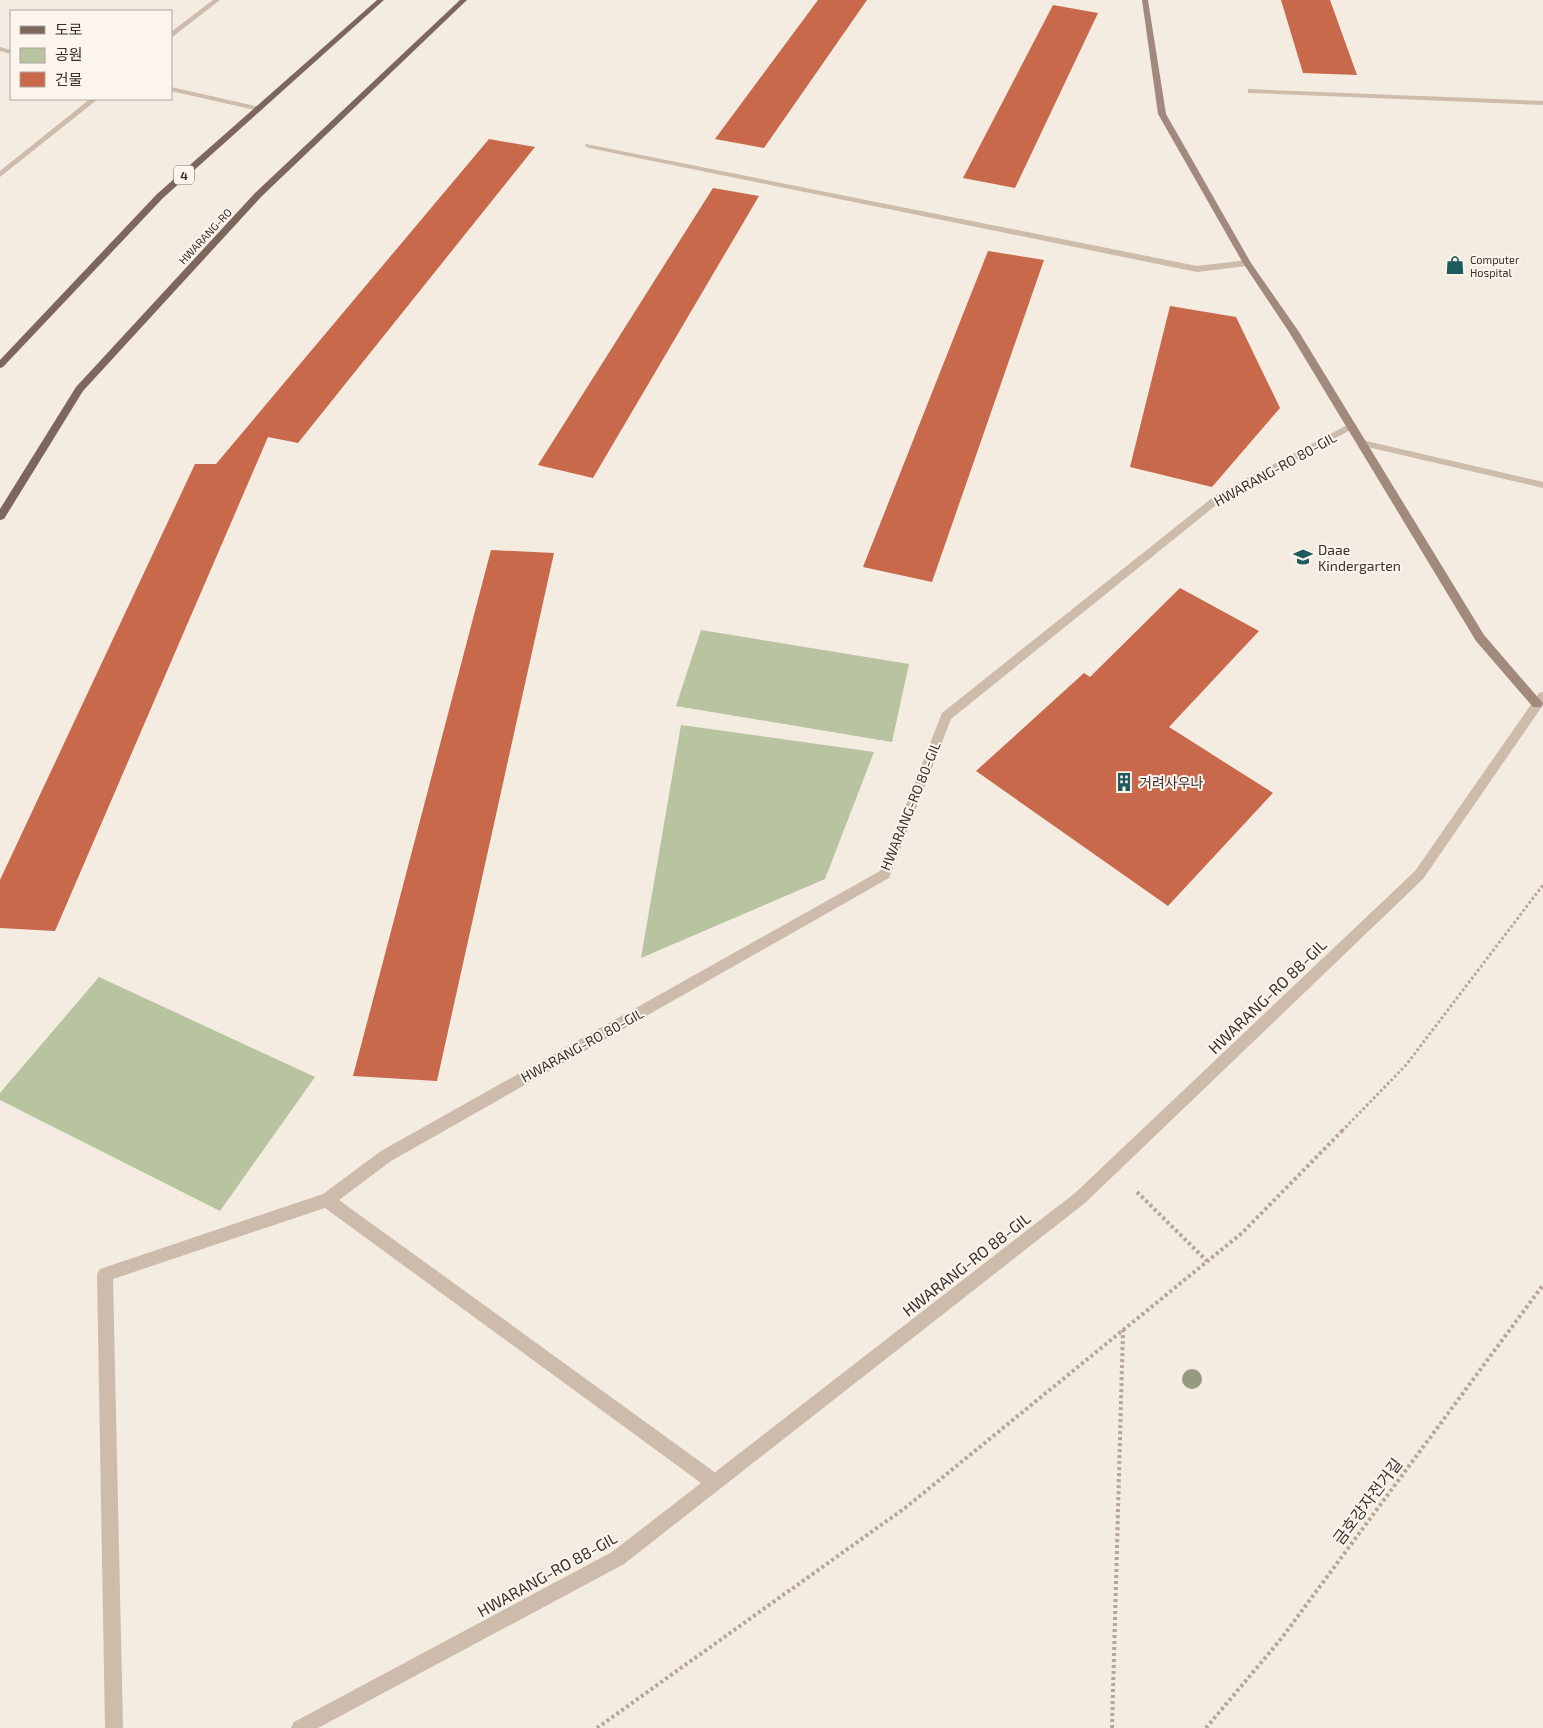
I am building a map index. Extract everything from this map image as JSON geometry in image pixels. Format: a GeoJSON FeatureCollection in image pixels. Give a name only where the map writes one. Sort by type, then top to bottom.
{"type":"FeatureCollection","features":[{"type":"Feature","properties":{"kind":"main road","name":"4"},"geometry":{"type":"LineString","coordinates":[[0,365],[160,196],[381,0]]}},
{"type":"Feature","properties":{"kind":"main road","name":"HWARANG-RO"},"geometry":{"type":"LineString","coordinates":[[0,517],[79,389],[258,195],[464,0]]}},
{"type":"Feature","properties":{"kind":"street"},"geometry":{"type":"LineString","coordinates":[[172,35],[217,0]]}},
{"type":"Feature","properties":{"kind":"street","name":"HWARANG-RO 80-GIL"},"geometry":{"type":"LineString","coordinates":[[114,1728],[105,1274],[327,1200],[386,1156],[885,874],[946,716],[1221,496],[1351,426],[1294,332],[1248,262],[1162,114],[1145,0]]}},
{"type":"Feature","properties":{"kind":"street"},"geometry":{"type":"LineString","coordinates":[[172,89],[259,109]]}},
{"type":"Feature","properties":{"kind":"street"},"geometry":{"type":"LineString","coordinates":[[1251,91],[1543,103]]}},
{"type":"Feature","properties":{"kind":"street"},"geometry":{"type":"LineString","coordinates":[[0,175],[93,100]]}},
{"type":"Feature","properties":{"kind":"street"},"geometry":{"type":"LineString","coordinates":[[589,146],[1197,269],[1248,262]]}},
{"type":"Feature","properties":{"kind":"street"},"geometry":{"type":"LineString","coordinates":[[1351,426],[1480,638],[1540,700]]}},
{"type":"Feature","properties":{"kind":"street"},"geometry":{"type":"LineString","coordinates":[[1362,443],[1543,485]]}},
{"type":"Feature","properties":{"kind":"street","name":"HWARANG-RO 88-GIL"},"geometry":{"type":"LineString","coordinates":[[300,1728],[618,1558],[1080,1198],[1419,874],[1540,700]]}},
{"type":"Feature","properties":{"kind":"street"},"geometry":{"type":"LineString","coordinates":[[327,1200],[714,1482]]}},
{"type":"Feature","properties":{"kind":"path"},"geometry":{"type":"LineString","coordinates":[[597,1728],[905,1508],[1242,1233],[1406,1065],[1543,885]]}},
{"type":"Feature","properties":{"kind":"path"},"geometry":{"type":"LineString","coordinates":[[1111,1168],[1207,1261]]}},
{"type":"Feature","properties":{"kind":"path","name":"금호강자전거길"},"geometry":{"type":"LineString","coordinates":[[1206,1728],[1281,1639],[1543,1285]]}},
{"type":"Feature","properties":{"kind":"path"},"geometry":{"type":"LineString","coordinates":[[1112,1728],[1123,1330]]}},
{"type":"Feature","properties":{"kind":"green space"},"geometry":{"type":"Polygon","coordinates":[[[701,630],[909,664],[892,742],[676,706],[701,630]]]}},
{"type":"Feature","properties":{"kind":"green space"},"geometry":{"type":"Polygon","coordinates":[[[681,725],[874,752],[825,879],[641,958],[681,725]]]}},
{"type":"Feature","properties":{"kind":"green space"},"geometry":{"type":"Polygon","coordinates":[[[99,977],[315,1077],[220,1211],[0,1100],[0,1093],[99,977]]]}},
{"type":"Feature","properties":{"kind":"building"},"geometry":{"type":"Polygon","coordinates":[[[818,0],[867,0],[764,148],[715,139],[818,0]]]}},
{"type":"Feature","properties":{"kind":"building"},"geometry":{"type":"Polygon","coordinates":[[[1281,0],[1330,0],[1357,75],[1303,73],[1281,0]]]}},
{"type":"Feature","properties":{"kind":"building"},"geometry":{"type":"Polygon","coordinates":[[[1053,5],[1098,13],[1015,188],[963,178],[1053,5]]]}},
{"type":"Feature","properties":{"kind":"building"},"geometry":{"type":"Polygon","coordinates":[[[489,139],[535,147],[298,443],[268,437],[55,931],[0,928],[0,880],[195,464],[216,464],[489,139]]]}},
{"type":"Feature","properties":{"kind":"building"},"geometry":{"type":"Polygon","coordinates":[[[713,188],[759,196],[593,478],[538,465],[713,188]]]}},
{"type":"Feature","properties":{"kind":"building"},"geometry":{"type":"Polygon","coordinates":[[[988,251],[1044,260],[932,582],[863,567],[988,251]]]}},
{"type":"Feature","properties":{"kind":"building"},"geometry":{"type":"Polygon","coordinates":[[[1170,306],[1236,317],[1280,408],[1212,487],[1130,467],[1170,306]]]}},
{"type":"Feature","properties":{"kind":"building"},"geometry":{"type":"Polygon","coordinates":[[[491,550],[554,553],[437,1081],[353,1076],[491,550]]]}},
{"type":"Feature","properties":{"kind":"building","name":"거려사우나"},"geometry":{"type":"Polygon","coordinates":[[[1180,588],[1259,631],[1169,727],[1273,793],[1168,906],[976,771],[1084,673],[1090,677],[1180,588]]]}},
{"type":"Feature","properties":{"kind":"place","name":"Computer Hospital"},"geometry":{"type":"Point","coordinates":[1455,265]}},
{"type":"Feature","properties":{"kind":"place","name":"Daae Kindergarten"},"geometry":{"type":"Point","coordinates":[1303,557]}},
{"type":"Feature","properties":{"kind":"place","name":"거려사우나"},"geometry":{"type":"Point","coordinates":[1124,782]}}]}
